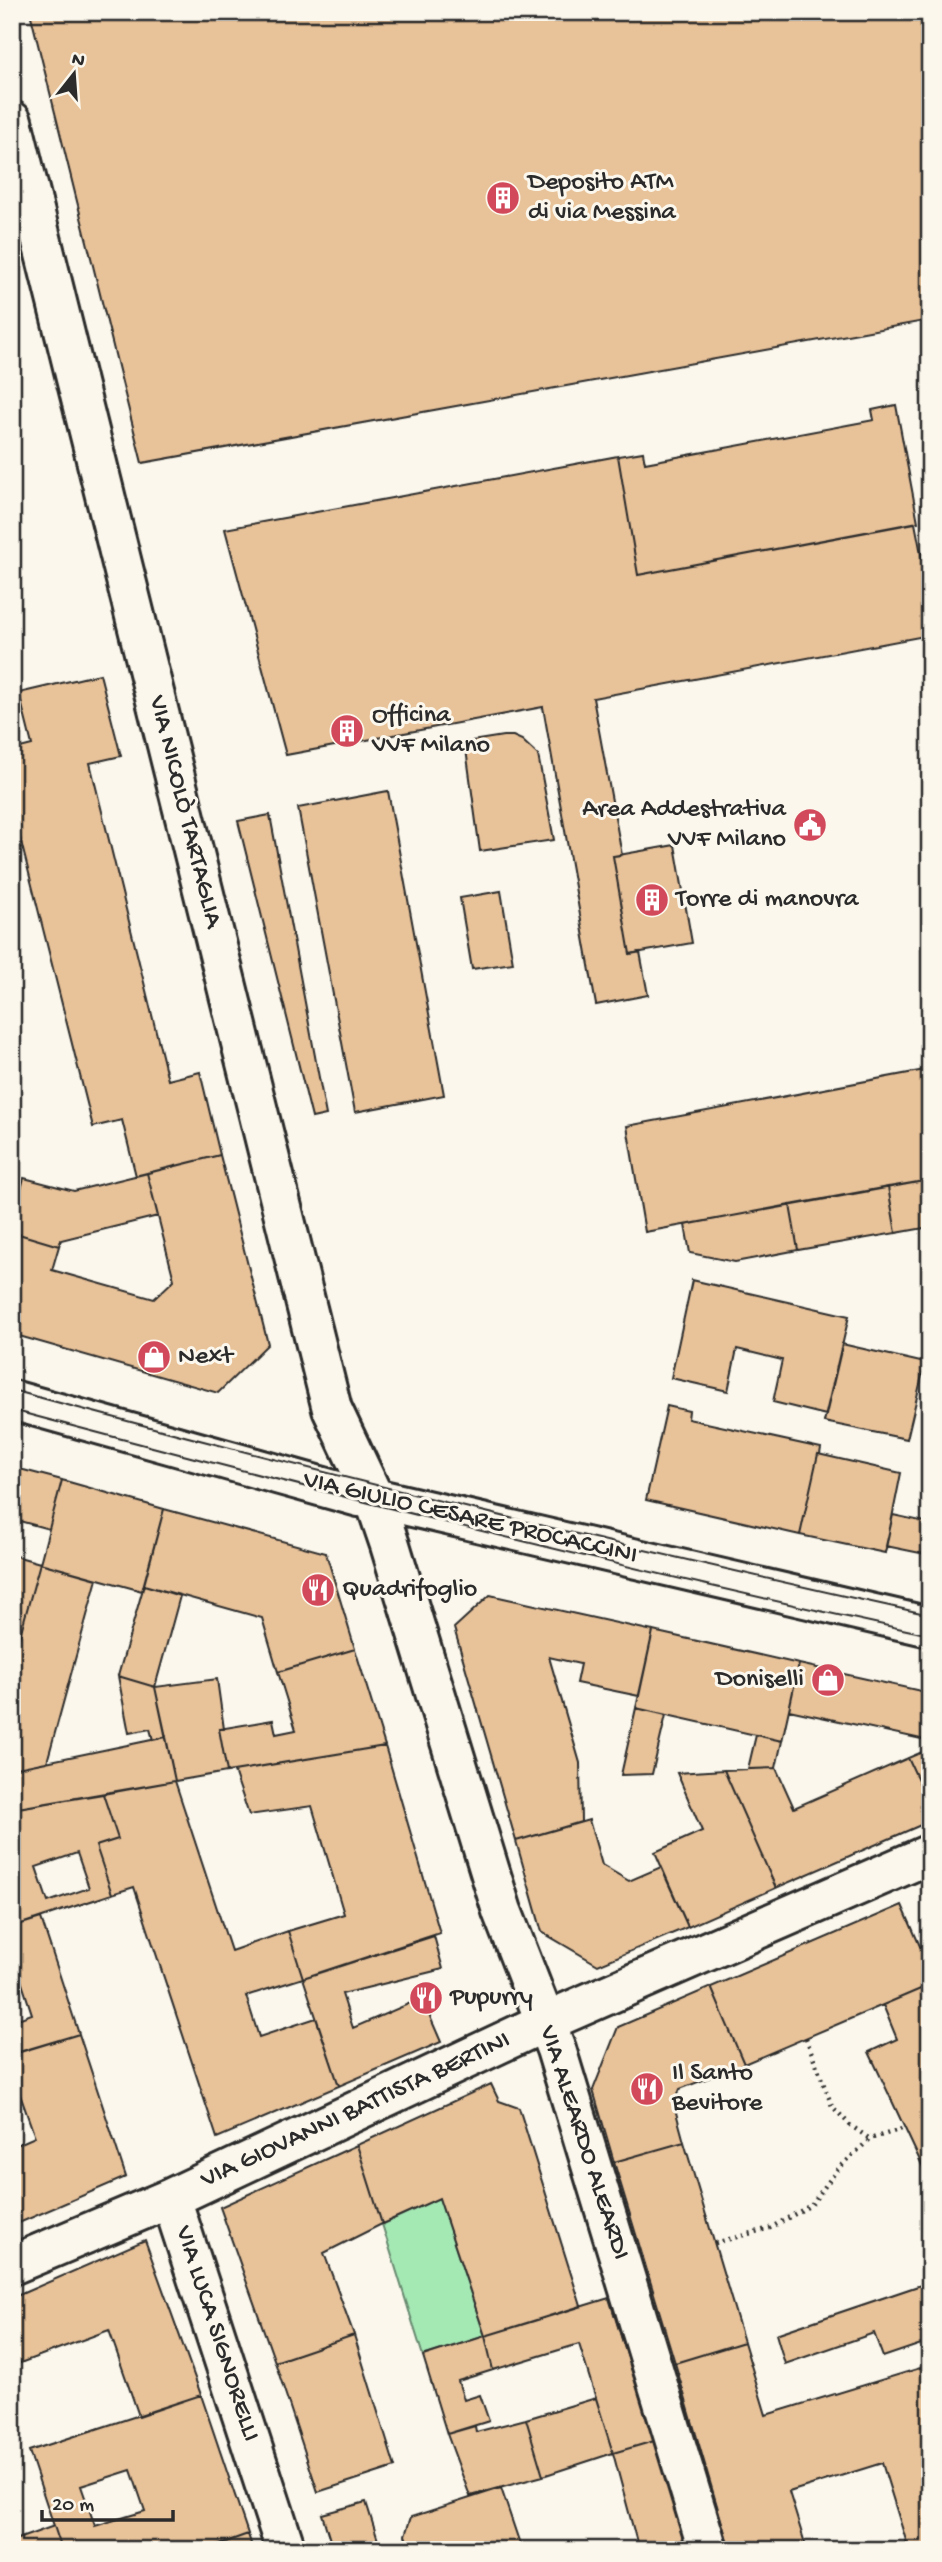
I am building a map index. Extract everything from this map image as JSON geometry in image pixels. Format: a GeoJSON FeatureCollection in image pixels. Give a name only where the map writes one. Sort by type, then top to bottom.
{"type":"FeatureCollection","features":[{"type":"Feature","properties":{"kind":"street","name":"VIA NICOLÒ TARTAGLIA"},"geometry":{"type":"LineString","coordinates":[[12,121],[332,1409],[374,1498]]}},
{"type":"Feature","properties":{"kind":"street","name":"VIA GIULIO CESARE PROCACCINI"},"geometry":{"type":"LineString","coordinates":[[12,1400],[359,1497],[374,1498],[930,1627]]}},
{"type":"Feature","properties":{"kind":"street","name":"VIA ALEARDO ALEARDI"},"geometry":{"type":"LineString","coordinates":[[374,1498],[502,1911],[556,2049],[708,2550]]}},
{"type":"Feature","properties":{"kind":"street","name":"VIA GIOVANNI BATTISTA BERTINI"},"geometry":{"type":"LineString","coordinates":[[12,2265],[171,2198],[545,2022],[930,1854]]}},
{"type":"Feature","properties":{"kind":"street","name":"VIA LUCA SIGNORELLI"},"geometry":{"type":"LineString","coordinates":[[171,2198],[286,2550]]}},
{"type":"Feature","properties":{"kind":"path"},"geometry":{"type":"LineString","coordinates":[[806,2038],[832,2106],[850,2125],[870,2139]]}},
{"type":"Feature","properties":{"kind":"path"},"geometry":{"type":"LineString","coordinates":[[715,2243],[770,2228],[811,2205],[837,2170],[870,2139],[905,2128]]}},
{"type":"Feature","properties":{"kind":"green space"},"geometry":{"type":"Polygon","coordinates":[[[439,2198],[485,2336],[423,2356],[382,2224],[439,2198]]]}},
{"type":"Feature","properties":{"kind":"building","name":"Deposito ATM di via Messina"},"geometry":{"type":"Polygon","coordinates":[[[30,12],[930,12],[930,320],[142,463],[30,12]]]}},
{"type":"Feature","properties":{"kind":"building"},"geometry":{"type":"Polygon","coordinates":[[[896,405],[918,522],[638,575],[618,456],[643,452],[645,463],[874,420],[872,410],[896,405]]]}},
{"type":"Feature","properties":{"kind":"building","name":"Officina VVF Milano"},"geometry":{"type":"Polygon","coordinates":[[[618,456],[638,575],[915,523],[930,599],[930,635],[593,698],[622,855],[613,856],[630,954],[640,952],[648,995],[596,1005],[543,707],[286,755],[225,529],[618,456]]]}},
{"type":"Feature","properties":{"kind":"building"},"geometry":{"type":"Polygon","coordinates":[[[100,674],[121,756],[90,763],[168,1080],[200,1072],[220,1155],[136,1176],[122,1120],[93,1127],[12,806],[12,750],[32,745],[19,693],[100,674]]]}},
{"type":"Feature","properties":{"kind":"building"},"geometry":{"type":"Polygon","coordinates":[[[503,736],[522,740],[538,755],[554,840],[480,851],[465,742],[503,736]]]}},
{"type":"Feature","properties":{"kind":"building"},"geometry":{"type":"Polygon","coordinates":[[[388,791],[444,1095],[355,1112],[298,808],[388,791]]]}},
{"type":"Feature","properties":{"kind":"building"},"geometry":{"type":"Polygon","coordinates":[[[270,815],[326,1115],[312,1118],[238,821],[270,815]]]}},
{"type":"Feature","properties":{"kind":"building","name":"Torre di manovra"},"geometry":{"type":"Polygon","coordinates":[[[675,845],[692,943],[630,954],[613,856],[675,845]]]}},
{"type":"Feature","properties":{"kind":"building"},"geometry":{"type":"Polygon","coordinates":[[[501,891],[513,963],[472,969],[460,898],[501,891]]]}},
{"type":"Feature","properties":{"kind":"building"},"geometry":{"type":"Polygon","coordinates":[[[930,1069],[930,1180],[645,1232],[627,1126],[930,1069]]]}},
{"type":"Feature","properties":{"kind":"building"},"geometry":{"type":"Polygon","coordinates":[[[220,1155],[268,1344],[218,1393],[12,1334],[12,1232],[59,1246],[52,1270],[154,1299],[174,1280],[147,1173],[220,1155]]]}},
{"type":"Feature","properties":{"kind":"building"},"geometry":{"type":"Polygon","coordinates":[[[147,1173],[158,1216],[61,1240],[59,1246],[12,1232],[12,1222],[24,1178],[74,1191],[147,1173]]]}},
{"type":"Feature","properties":{"kind":"building"},"geometry":{"type":"Polygon","coordinates":[[[930,1180],[930,1227],[896,1233],[888,1187],[930,1180]]]}},
{"type":"Feature","properties":{"kind":"building"},"geometry":{"type":"Polygon","coordinates":[[[888,1187],[896,1233],[798,1250],[790,1205],[888,1187]]]}},
{"type":"Feature","properties":{"kind":"building"},"geometry":{"type":"Polygon","coordinates":[[[790,1205],[798,1250],[735,1262],[690,1253],[685,1225],[790,1205]]]}},
{"type":"Feature","properties":{"kind":"building"},"geometry":{"type":"Polygon","coordinates":[[[692,1280],[849,1316],[826,1415],[773,1402],[782,1360],[737,1349],[728,1391],[671,1378],[692,1280]]]}},
{"type":"Feature","properties":{"kind":"building"},"geometry":{"type":"Polygon","coordinates":[[[842,1344],[925,1363],[907,1439],[824,1422],[842,1344]]]}},
{"type":"Feature","properties":{"kind":"building"},"geometry":{"type":"Polygon","coordinates":[[[667,1406],[689,1411],[688,1419],[821,1448],[800,1535],[646,1500],[667,1406]]]}},
{"type":"Feature","properties":{"kind":"building"},"geometry":{"type":"Polygon","coordinates":[[[818,1454],[901,1473],[885,1553],[800,1535],[818,1454]]]}},
{"type":"Feature","properties":{"kind":"building"},"geometry":{"type":"Polygon","coordinates":[[[12,1467],[62,1480],[49,1529],[12,1519],[12,1467]]]}},
{"type":"Feature","properties":{"kind":"building"},"geometry":{"type":"Polygon","coordinates":[[[62,1480],[164,1509],[142,1591],[40,1563],[62,1480]]]}},
{"type":"Feature","properties":{"kind":"building"},"geometry":{"type":"Polygon","coordinates":[[[164,1509],[326,1553],[355,1649],[278,1672],[262,1618],[144,1585],[164,1509]]]}},
{"type":"Feature","properties":{"kind":"building"},"geometry":{"type":"Polygon","coordinates":[[[893,1515],[930,1523],[930,1555],[886,1546],[893,1515]]]}},
{"type":"Feature","properties":{"kind":"building"},"geometry":{"type":"Polygon","coordinates":[[[12,1555],[40,1563],[12,1664],[12,1555]]]}},
{"type":"Feature","properties":{"kind":"building"},"geometry":{"type":"Polygon","coordinates":[[[40,1563],[97,1579],[47,1762],[12,1769],[12,1664],[40,1563]]]}},
{"type":"Feature","properties":{"kind":"building"},"geometry":{"type":"Polygon","coordinates":[[[144,1585],[180,1596],[155,1687],[118,1676],[144,1585]]]}},
{"type":"Feature","properties":{"kind":"building"},"geometry":{"type":"Polygon","coordinates":[[[490,1595],[653,1631],[639,1696],[576,1683],[580,1664],[549,1657],[580,1763],[581,1822],[516,1841],[454,1628],[490,1595]]]}},
{"type":"Feature","properties":{"kind":"building"},"geometry":{"type":"Polygon","coordinates":[[[653,1631],[799,1664],[782,1741],[636,1708],[653,1631]]]}},
{"type":"Feature","properties":{"kind":"building"},"geometry":{"type":"Polygon","coordinates":[[[355,1649],[385,1746],[227,1772],[219,1729],[273,1720],[276,1734],[296,1730],[278,1672],[355,1649]]]}},
{"type":"Feature","properties":{"kind":"building"},"geometry":{"type":"Polygon","coordinates":[[[799,1664],[930,1693],[930,1806],[908,1758],[927,1750],[926,1740],[789,1710],[799,1664]]]}},
{"type":"Feature","properties":{"kind":"building"},"geometry":{"type":"Polygon","coordinates":[[[118,1676],[155,1687],[166,1737],[153,1740],[150,1729],[129,1733],[118,1676]]]}},
{"type":"Feature","properties":{"kind":"building"},"geometry":{"type":"Polygon","coordinates":[[[217,1679],[224,1729],[219,1729],[227,1772],[175,1781],[155,1687],[217,1679]]]}},
{"type":"Feature","properties":{"kind":"building"},"geometry":{"type":"Polygon","coordinates":[[[636,1708],[666,1715],[652,1774],[621,1775],[636,1708]]]}},
{"type":"Feature","properties":{"kind":"building"},"geometry":{"type":"Polygon","coordinates":[[[756,1735],[782,1741],[776,1768],[748,1769],[756,1735]]]}},
{"type":"Feature","properties":{"kind":"building"},"geometry":{"type":"Polygon","coordinates":[[[166,1737],[175,1781],[12,1809],[12,1769],[166,1737]]]}},
{"type":"Feature","properties":{"kind":"building"},"geometry":{"type":"Polygon","coordinates":[[[385,1746],[440,1933],[303,1978],[288,1931],[344,1914],[312,1806],[249,1815],[234,1771],[385,1746]]]}},
{"type":"Feature","properties":{"kind":"building"},"geometry":{"type":"Polygon","coordinates":[[[908,1758],[930,1806],[930,1821],[776,1888],[724,1770],[776,1768],[794,1808],[908,1758]]]}},
{"type":"Feature","properties":{"kind":"building"},"geometry":{"type":"Polygon","coordinates":[[[724,1770],[776,1888],[688,1927],[655,1852],[702,1831],[677,1773],[724,1770]]]}},
{"type":"Feature","properties":{"kind":"building"},"geometry":{"type":"Polygon","coordinates":[[[175,1781],[231,1951],[288,1931],[303,1978],[246,1996],[259,2037],[316,2018],[339,2086],[217,2138],[134,1887],[112,1894],[96,1846],[118,1839],[103,1794],[175,1781]]]}},
{"type":"Feature","properties":{"kind":"building"},"geometry":{"type":"Polygon","coordinates":[[[103,1794],[118,1839],[96,1846],[112,1894],[12,1927],[12,1809],[103,1794]],[[77,1853],[36,1867],[48,1902],[89,1888],[77,1853]]]}},
{"type":"Feature","properties":{"kind":"building"},"geometry":{"type":"Polygon","coordinates":[[[589,1820],[602,1865],[629,1881],[661,1867],[688,1927],[598,1965],[542,1932],[516,1841],[589,1820]]]}},
{"type":"Feature","properties":{"kind":"building"},"geometry":{"type":"Polygon","coordinates":[[[902,1905],[930,1969],[930,1985],[744,2064],[711,1987],[902,1905]]]}},
{"type":"Feature","properties":{"kind":"building"},"geometry":{"type":"Polygon","coordinates":[[[41,1918],[79,2034],[14,2054],[12,2021],[32,2014],[14,1959],[12,1960],[12,1927],[41,1918]]]}},
{"type":"Feature","properties":{"kind":"building"},"geometry":{"type":"Polygon","coordinates":[[[434,1936],[443,1969],[342,1994],[353,2028],[422,1998],[441,2042],[339,2086],[303,1978],[434,1936]]]}},
{"type":"Feature","properties":{"kind":"building"},"geometry":{"type":"Polygon","coordinates":[[[930,1985],[930,2182],[869,2052],[897,2039],[883,2005],[930,1985]]]}},
{"type":"Feature","properties":{"kind":"building"},"geometry":{"type":"Polygon","coordinates":[[[711,1987],[744,2064],[680,2089],[674,2105],[684,2142],[614,2162],[593,2090],[618,2027],[711,1987]]]}},
{"type":"Feature","properties":{"kind":"building"},"geometry":{"type":"Polygon","coordinates":[[[79,2034],[126,2177],[12,2226],[12,2147],[35,2137],[12,2072],[12,2054],[79,2034]]]}},
{"type":"Feature","properties":{"kind":"building"},"geometry":{"type":"Polygon","coordinates":[[[491,2084],[499,2101],[519,2108],[581,2306],[485,2336],[439,2198],[382,2224],[357,2145],[491,2084]]]}},
{"type":"Feature","properties":{"kind":"building"},"geometry":{"type":"Polygon","coordinates":[[[684,2142],[744,2342],[675,2363],[614,2162],[684,2142]]]}},
{"type":"Feature","properties":{"kind":"building"},"geometry":{"type":"Polygon","coordinates":[[[357,2145],[382,2224],[324,2253],[354,2335],[275,2362],[220,2207],[357,2145]]]}},
{"type":"Feature","properties":{"kind":"building"},"geometry":{"type":"Polygon","coordinates":[[[145,2240],[201,2395],[139,2416],[109,2330],[12,2366],[12,2298],[145,2240]]]}},
{"type":"Feature","properties":{"kind":"building"},"geometry":{"type":"Polygon","coordinates":[[[930,2282],[930,2341],[883,2357],[874,2333],[785,2364],[776,2334],[930,2282]]]}},
{"type":"Feature","properties":{"kind":"building"},"geometry":{"type":"Polygon","coordinates":[[[609,2298],[654,2441],[613,2453],[579,2344],[493,2370],[485,2336],[609,2298]]]}},
{"type":"Feature","properties":{"kind":"building"},"geometry":{"type":"Polygon","coordinates":[[[354,2335],[395,2467],[318,2492],[275,2362],[354,2335]]]}},
{"type":"Feature","properties":{"kind":"building"},"geometry":{"type":"Polygon","coordinates":[[[485,2336],[493,2370],[458,2381],[464,2400],[480,2395],[489,2421],[447,2434],[423,2356],[485,2336]]]}},
{"type":"Feature","properties":{"kind":"building"},"geometry":{"type":"Polygon","coordinates":[[[744,2342],[766,2415],[930,2365],[930,2550],[909,2550],[882,2463],[789,2492],[807,2550],[730,2550],[675,2363],[744,2342]]]}},
{"type":"Feature","properties":{"kind":"building"},"geometry":{"type":"Polygon","coordinates":[[[201,2395],[248,2534],[203,2550],[62,2550],[29,2451],[201,2395]],[[131,2470],[81,2486],[95,2526],[145,2511],[131,2470]]]}},
{"type":"Feature","properties":{"kind":"building"},"geometry":{"type":"Polygon","coordinates":[[[596,2398],[613,2453],[543,2476],[526,2419],[596,2398]]]}},
{"type":"Feature","properties":{"kind":"building"},"geometry":{"type":"Polygon","coordinates":[[[526,2419],[543,2476],[470,2496],[447,2434],[475,2426],[476,2432],[526,2419]]]}},
{"type":"Feature","properties":{"kind":"building"},"geometry":{"type":"Polygon","coordinates":[[[654,2441],[688,2550],[639,2550],[613,2453],[654,2441]]]}},
{"type":"Feature","properties":{"kind":"building"},"geometry":{"type":"Polygon","coordinates":[[[501,2488],[522,2550],[410,2550],[405,2535],[411,2517],[501,2488]]]}},
{"type":"Feature","properties":{"kind":"building"},"geometry":{"type":"Polygon","coordinates":[[[366,2502],[381,2550],[333,2550],[322,2514],[366,2502]]]}},
{"type":"Feature","properties":{"kind":"building"},"geometry":{"type":"Polygon","coordinates":[[[54,2526],[62,2550],[12,2550],[12,2541],[54,2526]]]}},
{"type":"Feature","properties":{"kind":"building"},"geometry":{"type":"Polygon","coordinates":[[[248,2534],[253,2550],[203,2550],[212,2547],[248,2534]]]}},
{"type":"Feature","properties":{"kind":"tram line"},"geometry":{"type":"LineString","coordinates":[[12,1390],[240,1451],[470,1508],[930,1615]]}},
{"type":"Feature","properties":{"kind":"tram line"},"geometry":{"type":"LineString","coordinates":[[12,1410],[470,1528],[930,1635]]}},
{"type":"Feature","properties":{"kind":"place","name":"Deposito ATM di via Messina"},"geometry":{"type":"Point","coordinates":[503,198]}},
{"type":"Feature","properties":{"kind":"place","name":"Officina VVF Milano"},"geometry":{"type":"Point","coordinates":[347,731]}},
{"type":"Feature","properties":{"kind":"place","name":"Area Addestrativa VVF Milano"},"geometry":{"type":"Point","coordinates":[810,825]}},
{"type":"Feature","properties":{"kind":"place","name":"Torre di manovra"},"geometry":{"type":"Point","coordinates":[652,900]}},
{"type":"Feature","properties":{"kind":"place","name":"Next"},"geometry":{"type":"Point","coordinates":[154,1357]}},
{"type":"Feature","properties":{"kind":"place","name":"Quadrifoglio"},"geometry":{"type":"Point","coordinates":[318,1590]}},
{"type":"Feature","properties":{"kind":"place","name":"Doniselli"},"geometry":{"type":"Point","coordinates":[828,1680]}},
{"type":"Feature","properties":{"kind":"place","name":"Pupurry"},"geometry":{"type":"Point","coordinates":[426,1998]}},
{"type":"Feature","properties":{"kind":"place","name":"Il Santo Bevitore"},"geometry":{"type":"Point","coordinates":[647,2089]}}]}
